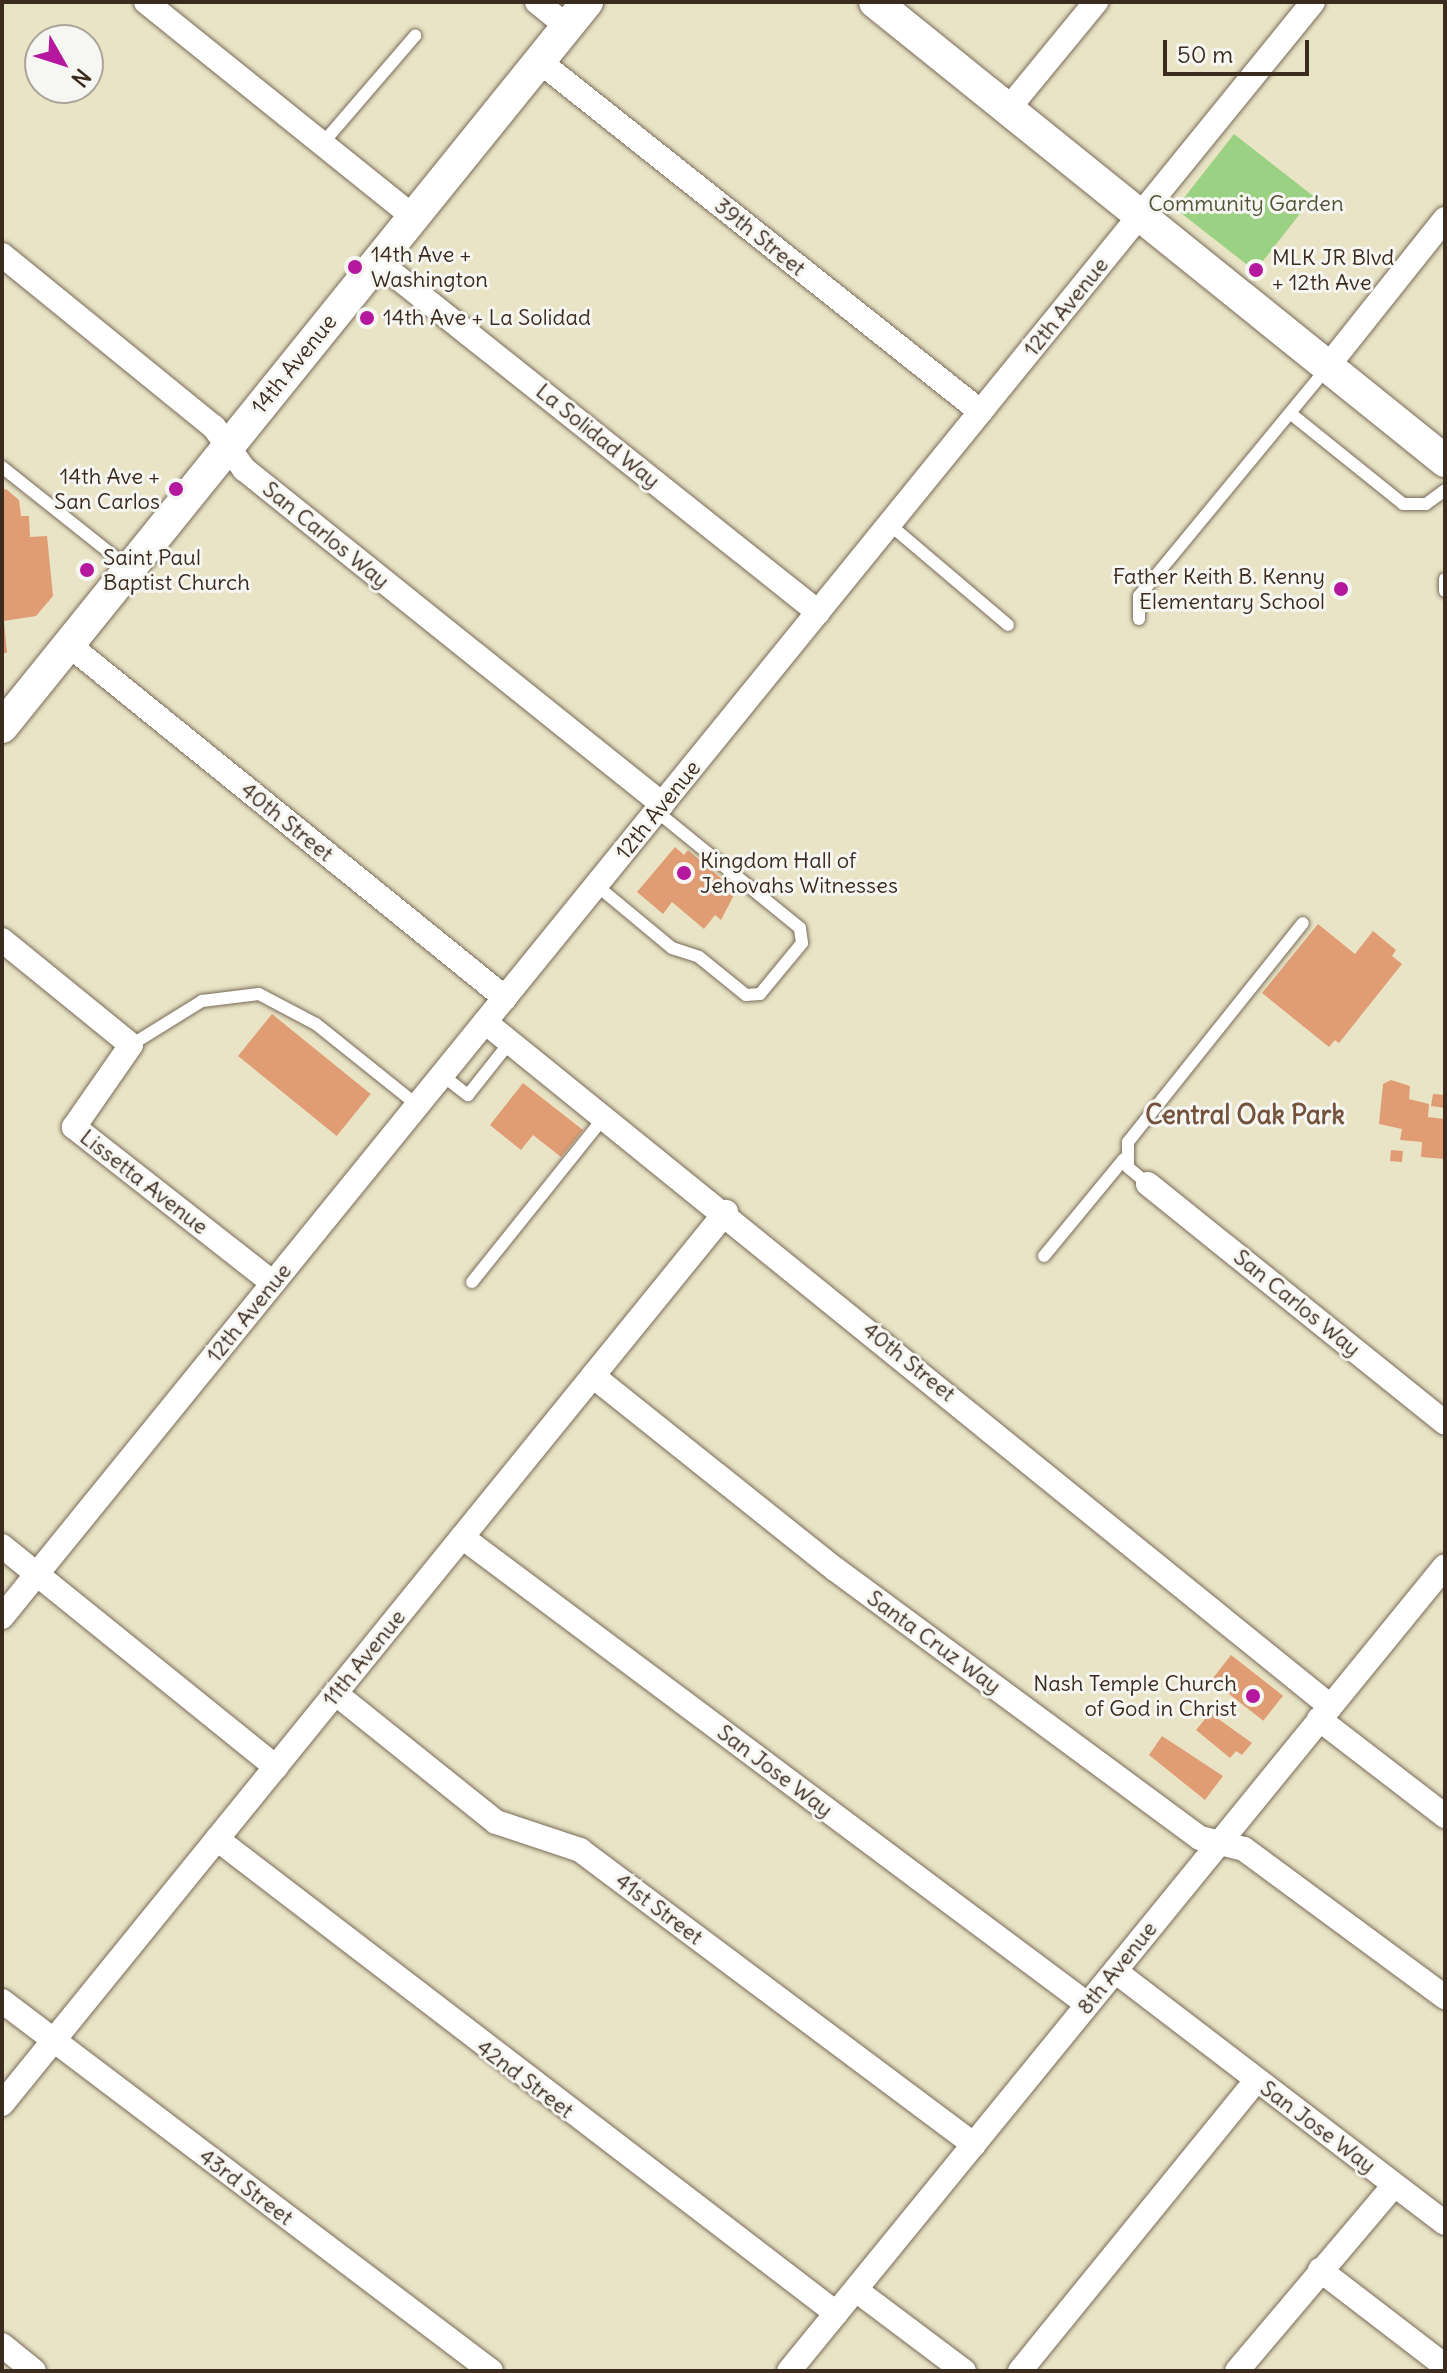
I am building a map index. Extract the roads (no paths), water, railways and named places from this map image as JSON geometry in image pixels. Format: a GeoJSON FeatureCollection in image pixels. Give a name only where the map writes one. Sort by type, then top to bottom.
{"type":"FeatureCollection","features":[{"type":"Feature","properties":{"kind":"street"},"geometry":{"type":"LineString","coordinates":[[146,2],[413,217]]}},
{"type":"Feature","properties":{"kind":"street"},"geometry":{"type":"LineString","coordinates":[[537,2],[577,14]]}},
{"type":"Feature","properties":{"kind":"street"},"geometry":{"type":"LineString","coordinates":[[875,2],[1445,461]]}},
{"type":"Feature","properties":{"kind":"street"},"geometry":{"type":"LineString","coordinates":[[1008,109],[1096,2]]}},
{"type":"Feature","properties":{"kind":"street","name":"12th Avenue"},"geometry":{"type":"LineString","coordinates":[[2,1617],[1313,2]]}},
{"type":"Feature","properties":{"kind":"street","name":"14th Avenue"},"geometry":{"type":"LineString","coordinates":[[2,727],[577,14]]}},
{"type":"Feature","properties":{"kind":"street","name":"39th Street"},"geometry":{"type":"LineString","coordinates":[[539,61],[981,412]]}},
{"type":"Feature","properties":{"kind":"street"},"geometry":{"type":"LineString","coordinates":[[1328,366],[1445,219]]}},
{"type":"Feature","properties":{"kind":"street","name":"San Carlos Way"},"geometry":{"type":"LineString","coordinates":[[2,255],[214,427],[226,448],[244,469],[659,807]]}},
{"type":"Feature","properties":{"kind":"street","name":"La Solidad Way"},"geometry":{"type":"LineString","coordinates":[[377,261],[818,612]]}},
{"type":"Feature","properties":{"kind":"street","name":"40th Street"},"geometry":{"type":"LineString","coordinates":[[69,645],[505,998]]}},
{"type":"Feature","properties":{"kind":"street"},"geometry":{"type":"LineString","coordinates":[[2,940],[131,1045]]}},
{"type":"Feature","properties":{"kind":"street","name":"40th Street"},"geometry":{"type":"LineString","coordinates":[[485,1022],[726,1212],[1445,1816]]}},
{"type":"Feature","properties":{"kind":"street","name":"Lissetta Avenue"},"geometry":{"type":"LineString","coordinates":[[131,1045],[74,1127],[273,1283]]}},
{"type":"Feature","properties":{"kind":"street","name":"San Carlos Way"},"geometry":{"type":"LineString","coordinates":[[1148,1184],[1445,1423]]}},
{"type":"Feature","properties":{"kind":"street","name":"11th Avenue"},"geometry":{"type":"LineString","coordinates":[[2,2104],[726,1212]]}},
{"type":"Feature","properties":{"kind":"street","name":"Santa Cruz Way"},"geometry":{"type":"LineString","coordinates":[[593,1376],[873,1597],[1200,1838],[1244,1849],[1445,1997]]}},
{"type":"Feature","properties":{"kind":"street","name":"San Jose Way"},"geometry":{"type":"LineString","coordinates":[[462,1537],[1087,2004]]}},
{"type":"Feature","properties":{"kind":"street"},"geometry":{"type":"LineString","coordinates":[[2,1546],[276,1767]]}},
{"type":"Feature","properties":{"kind":"street","name":"8th Avenue"},"geometry":{"type":"LineString","coordinates":[[789,2371],[1445,1566]]}},
{"type":"Feature","properties":{"kind":"street","name":"41st Street"},"geometry":{"type":"LineString","coordinates":[[335,1693],[496,1822],[580,1850],[974,2145]]}},
{"type":"Feature","properties":{"kind":"street","name":"42nd Street"},"geometry":{"type":"LineString","coordinates":[[217,1839],[836,2313]]}},
{"type":"Feature","properties":{"kind":"street","name":"San Jose Way"},"geometry":{"type":"LineString","coordinates":[[1115,1971],[1445,2223]]}},
{"type":"Feature","properties":{"kind":"street","name":"43rd Street"},"geometry":{"type":"LineString","coordinates":[[2,2001],[491,2371]]}},
{"type":"Feature","properties":{"kind":"street"},"geometry":{"type":"LineString","coordinates":[[1020,2371],[1256,2081]]}},
{"type":"Feature","properties":{"kind":"street"},"geometry":{"type":"LineString","coordinates":[[1237,2371],[1394,2185]]}},
{"type":"Feature","properties":{"kind":"street"},"geometry":{"type":"LineString","coordinates":[[1320,2270],[1445,2366]]}},
{"type":"Feature","properties":{"kind":"street"},"geometry":{"type":"LineString","coordinates":[[856,2290],[964,2371]]}},
{"type":"Feature","properties":{"kind":"street"},"geometry":{"type":"LineString","coordinates":[[2,2345],[34,2371]]}},
{"type":"Feature","properties":{"kind":"lane"},"geometry":{"type":"LineString","coordinates":[[322,144],[415,36]]}},
{"type":"Feature","properties":{"kind":"lane"},"geometry":{"type":"LineString","coordinates":[[1139,619],[1139,596],[1328,366]]}},
{"type":"Feature","properties":{"kind":"lane"},"geometry":{"type":"LineString","coordinates":[[1290,413],[1403,504],[1426,504],[1445,490]]}},
{"type":"Feature","properties":{"kind":"lane"},"geometry":{"type":"LineString","coordinates":[[2,467],[129,568]]}},
{"type":"Feature","properties":{"kind":"lane"},"geometry":{"type":"LineString","coordinates":[[889,524],[1008,625]]}},
{"type":"Feature","properties":{"kind":"lane"},"geometry":{"type":"LineString","coordinates":[[1445,579],[1445,591]]}},
{"type":"Feature","properties":{"kind":"lane"},"geometry":{"type":"LineString","coordinates":[[596,885],[672,948],[699,957],[746,995],[760,994],[802,943],[800,928],[659,807]]}},
{"type":"Feature","properties":{"kind":"lane"},"geometry":{"type":"LineString","coordinates":[[1044,1256],[1124,1159],[1128,1142],[1303,923]]}},
{"type":"Feature","properties":{"kind":"lane"},"geometry":{"type":"LineString","coordinates":[[131,1045],[202,1001],[259,994],[316,1024],[417,1105]]}},
{"type":"Feature","properties":{"kind":"lane"},"geometry":{"type":"LineString","coordinates":[[442,1075],[468,1095],[510,1042]]}},
{"type":"Feature","properties":{"kind":"lane"},"geometry":{"type":"LineString","coordinates":[[472,1282],[604,1117]]}},
{"type":"Feature","properties":{"kind":"lane"},"geometry":{"type":"LineString","coordinates":[[1124,1159],[1148,1184]]}},
{"type":"Feature","properties":{"kind":"place","name":"14th Ave + Washington"},"geometry":{"type":"Point","coordinates":[355,267]}},
{"type":"Feature","properties":{"kind":"place","name":"MLK JR Blvd + 12th Ave"},"geometry":{"type":"Point","coordinates":[1256,270]}},
{"type":"Feature","properties":{"kind":"place","name":"14th Ave + La Solidad"},"geometry":{"type":"Point","coordinates":[367,318]}},
{"type":"Feature","properties":{"kind":"place","name":"14th Ave + San Carlos"},"geometry":{"type":"Point","coordinates":[176,489]}},
{"type":"Feature","properties":{"kind":"place","name":"Saint Paul Baptist Church"},"geometry":{"type":"Point","coordinates":[87,570]}},
{"type":"Feature","properties":{"kind":"place","name":"Father Keith B. Kenny Elementary School"},"geometry":{"type":"Point","coordinates":[1341,589]}},
{"type":"Feature","properties":{"kind":"place","name":"Kingdom Hall of Jehovahs Witnesses"},"geometry":{"type":"Point","coordinates":[684,873]}},
{"type":"Feature","properties":{"kind":"place","name":"Nash Temple Church of God in Christ"},"geometry":{"type":"Point","coordinates":[1253,1696]}},
{"type":"Feature","properties":{"kind":"district","name":"Central Oak Park"},"geometry":{"type":"Point","coordinates":[1245,1115]}},
{"type":"Feature","properties":{"kind":"park label","name":"Community Garden"},"geometry":{"type":"Point","coordinates":[1246,204]}}]}
